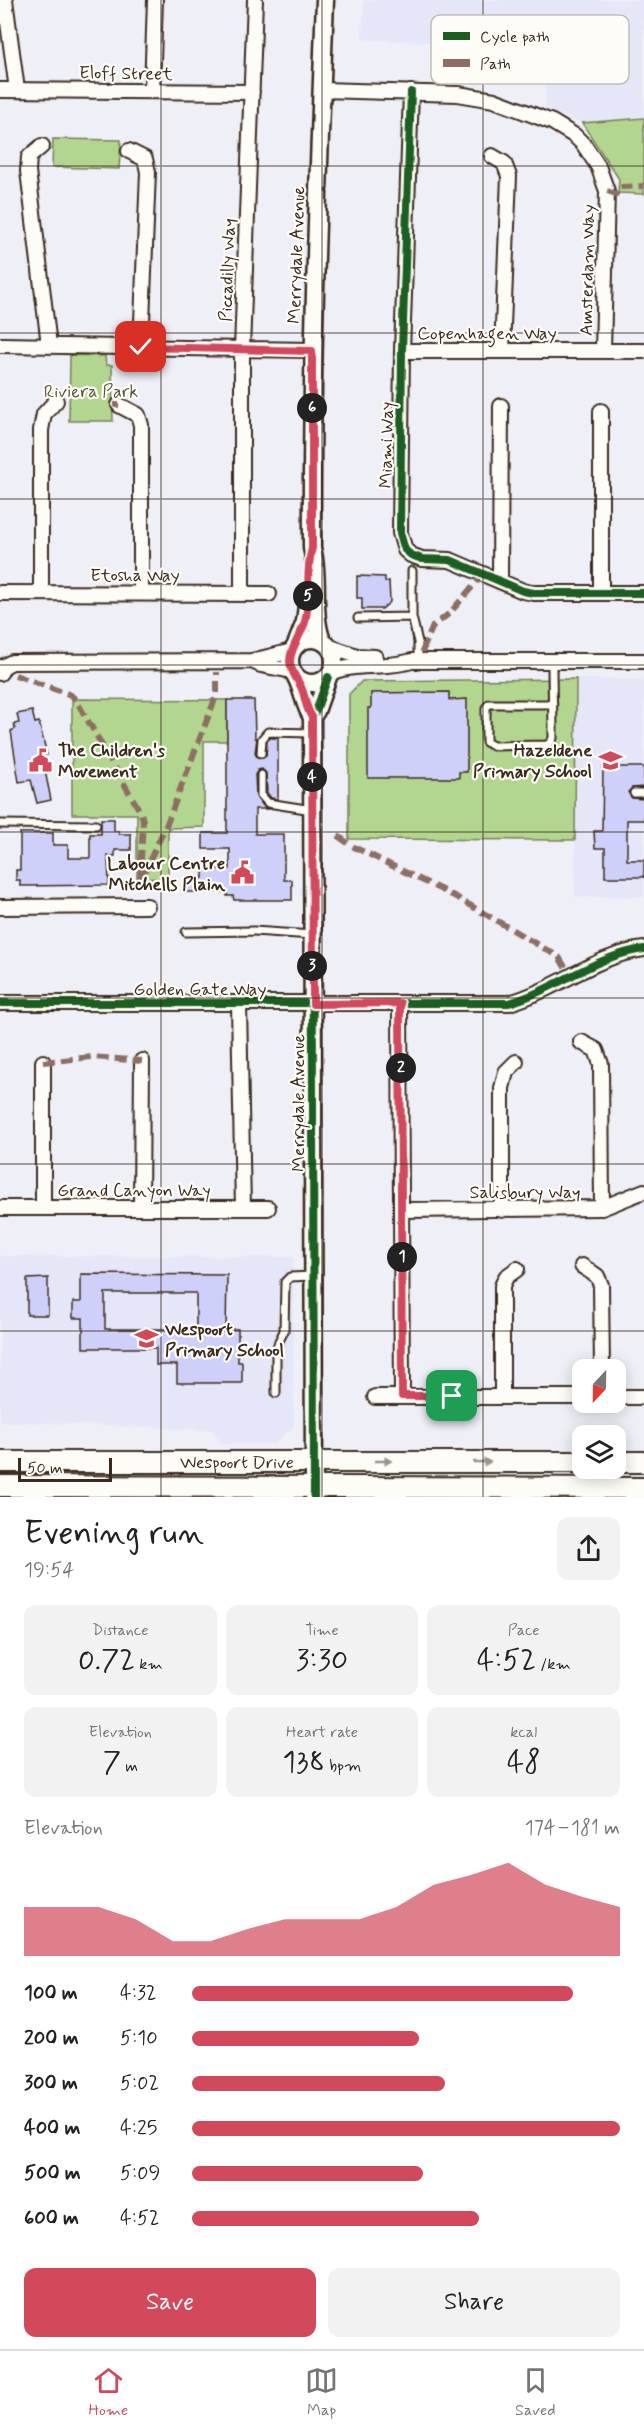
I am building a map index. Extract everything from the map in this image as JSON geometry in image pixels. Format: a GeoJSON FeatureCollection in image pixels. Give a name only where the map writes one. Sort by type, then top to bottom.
{"type":"FeatureCollection","features":[{"type":"Feature","properties":{"kind":"main road","name":"Wespoort Drive"},"geometry":{"type":"LineString","coordinates":[[0,1462],[572,1462]]}},
{"type":"Feature","properties":{"kind":"main road"},"geometry":{"type":"LineString","coordinates":[[626,1462],[644,1462]]}},
{"type":"Feature","properties":{"kind":"main road","name":"Wespoort Drive"},"geometry":{"type":"LineString","coordinates":[[0,1486],[314,1492],[644,1488]]}},
{"type":"Feature","properties":{"kind":"street"},"geometry":{"type":"LineString","coordinates":[[5,0],[17,90]]}},
{"type":"Feature","properties":{"kind":"street"},"geometry":{"type":"LineString","coordinates":[[152,91],[155,0]]}},
{"type":"Feature","properties":{"kind":"street","name":"Piccadilly Way"},"geometry":{"type":"LineString","coordinates":[[242,594],[242,349],[255,0]]}},
{"type":"Feature","properties":{"kind":"street","name":"Merrydale Avenue"},"geometry":{"type":"LineString","coordinates":[[325,0],[312,351],[312,548],[315,561],[318,623],[325,643]]}},
{"type":"Feature","properties":{"kind":"street","name":"Eloff Street"},"geometry":{"type":"LineString","coordinates":[[0,90],[252,92]]}},
{"type":"Feature","properties":{"kind":"street","name":"Amsterdam Way"},"geometry":{"type":"LineString","coordinates":[[322,90],[458,94],[494,100],[565,129],[588,150],[604,180],[608,201],[603,351]]}},
{"type":"Feature","properties":{"kind":"street","name":"Miami Way"},"geometry":{"type":"LineString","coordinates":[[411,92],[402,351],[401,541],[405,550],[417,558],[450,560],[534,593],[644,593]]}},
{"type":"Feature","properties":{"kind":"street"},"geometry":{"type":"LineString","coordinates":[[42,146],[29,158],[28,171],[49,345]]}},
{"type":"Feature","properties":{"kind":"street"},"geometry":{"type":"LineString","coordinates":[[129,150],[145,159],[148,172],[141,347]]}},
{"type":"Feature","properties":{"kind":"street"},"geometry":{"type":"LineString","coordinates":[[492,156],[504,162],[509,176],[502,351]]}},
{"type":"Feature","properties":{"kind":"street"},"geometry":{"type":"LineString","coordinates":[[0,345],[312,351]]}},
{"type":"Feature","properties":{"kind":"street","name":"Copenhagen Way"},"geometry":{"type":"LineString","coordinates":[[402,351],[644,351]]}},
{"type":"Feature","properties":{"kind":"street"},"geometry":{"type":"LineString","coordinates":[[41,593],[41,430],[44,414],[56,401]]}},
{"type":"Feature","properties":{"kind":"street"},"geometry":{"type":"LineString","coordinates":[[119,405],[138,415],[141,425],[141,593]]}},
{"type":"Feature","properties":{"kind":"street"},"geometry":{"type":"LineString","coordinates":[[500,581],[501,406]]}},
{"type":"Feature","properties":{"kind":"street"},"geometry":{"type":"LineString","coordinates":[[601,411],[601,593]]}},
{"type":"Feature","properties":{"kind":"street","name":"Merrydale Avenue"},"geometry":{"type":"LineString","coordinates":[[294,648],[307,608],[308,561],[312,548]]}},
{"type":"Feature","properties":{"kind":"street","name":"Etosha Way"},"geometry":{"type":"LineString","coordinates":[[0,593],[269,594]]}},
{"type":"Feature","properties":{"kind":"street"},"geometry":{"type":"LineString","coordinates":[[4,667],[252,661],[294,648],[309,639],[357,656],[403,658],[415,661],[644,661]]}},
{"type":"Feature","properties":{"kind":"street"},"geometry":{"type":"LineString","coordinates":[[325,643],[334,658],[330,674]]}},
{"type":"Feature","properties":{"kind":"street"},"geometry":{"type":"LineString","coordinates":[[294,648],[290,658],[294,674]]}},
{"type":"Feature","properties":{"kind":"street"},"geometry":{"type":"LineString","coordinates":[[252,661],[294,674],[309,684],[322,681],[330,674],[359,665],[403,664],[415,661]]}},
{"type":"Feature","properties":{"kind":"street","name":"Merrydale Avenue"},"geometry":{"type":"LineString","coordinates":[[294,674],[302,689],[312,725]]}},
{"type":"Feature","properties":{"kind":"street","name":"Merrydale Avenue"},"geometry":{"type":"LineString","coordinates":[[314,1492],[312,725],[318,701],[330,674]]}},
{"type":"Feature","properties":{"kind":"street"},"geometry":{"type":"LineString","coordinates":[[0,907],[147,906]]}},
{"type":"Feature","properties":{"kind":"street","name":"Golden Gate Way"},"geometry":{"type":"LineString","coordinates":[[0,1004],[509,1003],[526,998],[611,957],[644,949]]}},
{"type":"Feature","properties":{"kind":"street"},"geometry":{"type":"LineString","coordinates":[[400,1003],[402,1396]]}},
{"type":"Feature","properties":{"kind":"street"},"geometry":{"type":"LineString","coordinates":[[239,1005],[243,1208]]}},
{"type":"Feature","properties":{"kind":"street"},"geometry":{"type":"LineString","coordinates":[[581,1042],[596,1050],[602,1064],[602,1208]]}},
{"type":"Feature","properties":{"kind":"street"},"geometry":{"type":"LineString","coordinates":[[141,1208],[142,1061]]}},
{"type":"Feature","properties":{"kind":"street"},"geometry":{"type":"LineString","coordinates":[[43,1062],[43,1208]]}},
{"type":"Feature","properties":{"kind":"street"},"geometry":{"type":"LineString","coordinates":[[502,1210],[502,1088],[506,1072],[516,1062]]}},
{"type":"Feature","properties":{"kind":"street","name":"Salisbury Way"},"geometry":{"type":"LineString","coordinates":[[402,1210],[602,1208],[644,1191]]}},
{"type":"Feature","properties":{"kind":"street","name":"Grand Canyon Way"},"geometry":{"type":"LineString","coordinates":[[0,1208],[268,1208]]}},
{"type":"Feature","properties":{"kind":"street"},"geometry":{"type":"LineString","coordinates":[[582,1266],[597,1276],[601,1285],[602,1359]]}},
{"type":"Feature","properties":{"kind":"street"},"geometry":{"type":"LineString","coordinates":[[502,1396],[502,1286],[510,1272],[517,1269]]}},
{"type":"Feature","properties":{"kind":"street"},"geometry":{"type":"LineString","coordinates":[[375,1397],[572,1397]]}},
{"type":"Feature","properties":{"kind":"street"},"geometry":{"type":"LineString","coordinates":[[626,1397],[644,1397]]}},
{"type":"Feature","properties":{"kind":"lane"},"geometry":{"type":"LineString","coordinates":[[412,571],[412,617],[418,642],[415,661]]}},
{"type":"Feature","properties":{"kind":"lane"},"geometry":{"type":"LineString","coordinates":[[358,618],[412,617]]}},
{"type":"Feature","properties":{"kind":"lane"},"geometry":{"type":"LineString","coordinates":[[552,661],[553,704],[553,738],[549,744],[493,746],[486,742],[486,708],[489,704],[553,704]]}},
{"type":"Feature","properties":{"kind":"lane"},"geometry":{"type":"LineString","coordinates":[[261,753],[262,738],[268,732],[312,725]]}},
{"type":"Feature","properties":{"kind":"lane"},"geometry":{"type":"LineString","coordinates":[[261,776],[261,795],[268,803],[312,810]]}},
{"type":"Feature","properties":{"kind":"lane"},"geometry":{"type":"LineString","coordinates":[[634,793],[644,793]]}},
{"type":"Feature","properties":{"kind":"lane"},"geometry":{"type":"LineString","coordinates":[[0,824],[96,825]]}},
{"type":"Feature","properties":{"kind":"lane"},"geometry":{"type":"LineString","coordinates":[[186,932],[312,935]]}},
{"type":"Feature","properties":{"kind":"lane"},"geometry":{"type":"LineString","coordinates":[[276,1393],[276,1352],[284,1331],[285,1282],[290,1276],[313,1276]]}},
{"type":"Feature","properties":{"kind":"shaded area"},"geometry":{"type":"Polygon","coordinates":[[[364,0],[644,0],[644,118],[582,123],[545,108],[546,84],[629,84],[629,15],[431,15],[431,42],[362,39],[364,0]]]}},
{"type":"Feature","properties":{"kind":"shaded area","name":"Hazeldene Primary School"},"geometry":{"type":"Polygon","coordinates":[[[576,679],[644,679],[644,897],[575,897],[576,679]]]}},
{"type":"Feature","properties":{"kind":"shaded area","name":"Wespoort Primary School"},"geometry":{"type":"Polygon","coordinates":[[[0,1256],[293,1257],[294,1426],[274,1444],[223,1444],[212,1430],[0,1421],[0,1256]]]}},
{"type":"Feature","properties":{"kind":"green space"},"geometry":{"type":"Polygon","coordinates":[[[644,118],[644,194],[618,193],[619,179],[582,123],[644,118]]]}},
{"type":"Feature","properties":{"kind":"green space"},"geometry":{"type":"Polygon","coordinates":[[[53,139],[121,140],[119,169],[52,167],[53,139]]]}},
{"type":"Feature","properties":{"kind":"green space","name":"Riviera Park"},"geometry":{"type":"Polygon","coordinates":[[[70,355],[105,356],[106,365],[112,365],[113,421],[69,421],[70,355]]]}},
{"type":"Feature","properties":{"kind":"green space"},"geometry":{"type":"Polygon","coordinates":[[[576,679],[575,840],[349,839],[349,694],[362,681],[576,679]]]}},
{"type":"Feature","properties":{"kind":"green space"},"geometry":{"type":"Polygon","coordinates":[[[72,699],[227,700],[227,741],[204,741],[204,827],[168,828],[168,879],[137,878],[137,814],[72,814],[72,699]]]}},
{"type":"Feature","properties":{"kind":"building"},"geometry":{"type":"Polygon","coordinates":[[[357,576],[385,577],[385,582],[389,581],[390,602],[382,609],[362,609],[362,598],[357,598],[357,576]]]}},
{"type":"Feature","properties":{"kind":"building"},"geometry":{"type":"Polygon","coordinates":[[[449,692],[449,700],[467,699],[467,772],[459,772],[459,778],[368,778],[368,708],[371,708],[371,693],[449,692]]]}},
{"type":"Feature","properties":{"kind":"building"},"geometry":{"type":"Polygon","coordinates":[[[227,700],[254,700],[257,757],[266,756],[267,741],[270,738],[278,738],[278,799],[271,798],[267,793],[266,773],[262,769],[258,770],[255,775],[256,796],[264,807],[271,809],[255,809],[255,834],[284,834],[284,880],[292,880],[292,900],[234,900],[233,896],[227,896],[227,892],[185,892],[185,878],[203,878],[203,869],[230,869],[230,849],[203,849],[203,833],[227,833],[227,700]]]}},
{"type":"Feature","properties":{"kind":"building"},"geometry":{"type":"Polygon","coordinates":[[[32,711],[35,723],[39,722],[47,755],[42,756],[51,800],[37,803],[31,780],[19,782],[11,731],[15,729],[14,724],[19,723],[17,714],[32,711]]]}},
{"type":"Feature","properties":{"kind":"building"},"geometry":{"type":"Polygon","coordinates":[[[603,767],[644,767],[644,787],[632,788],[628,792],[632,798],[644,799],[644,820],[627,820],[627,860],[644,860],[644,877],[605,877],[605,848],[595,848],[594,831],[602,831],[603,767]]]}},
{"type":"Feature","properties":{"kind":"building"},"geometry":{"type":"Polygon","coordinates":[[[101,819],[114,819],[114,831],[119,831],[119,834],[131,834],[131,850],[115,850],[115,856],[108,856],[109,885],[20,886],[20,880],[16,880],[16,870],[20,870],[20,833],[53,833],[53,845],[68,845],[68,858],[90,858],[90,834],[101,834],[101,819]]]}},
{"type":"Feature","properties":{"kind":"building"},"geometry":{"type":"Polygon","coordinates":[[[81,1274],[227,1275],[226,1329],[238,1329],[238,1362],[242,1362],[242,1383],[177,1383],[177,1365],[156,1365],[156,1348],[83,1348],[83,1318],[73,1318],[73,1302],[81,1302],[81,1274]],[[105,1293],[105,1329],[196,1329],[196,1293],[105,1293]]]}},
{"type":"Feature","properties":{"kind":"building"},"geometry":{"type":"Polygon","coordinates":[[[48,1278],[48,1315],[27,1315],[27,1279],[48,1278]]]}},
{"type":"Feature","properties":{"kind":"marked path"},"geometry":{"type":"LineString","coordinates":[[607,191],[616,194],[620,187],[644,186]]}},
{"type":"Feature","properties":{"kind":"marked path"},"geometry":{"type":"LineString","coordinates":[[114,405],[119,405]]}},
{"type":"Feature","properties":{"kind":"marked path"},"geometry":{"type":"LineString","coordinates":[[422,652],[433,626],[450,613],[478,580]]}},
{"type":"Feature","properties":{"kind":"marked path"},"geometry":{"type":"LineString","coordinates":[[142,876],[166,826],[217,694],[217,672]]}},
{"type":"Feature","properties":{"kind":"marked path"},"geometry":{"type":"LineString","coordinates":[[15,675],[71,695],[76,700],[141,813],[143,820],[140,880]]}},
{"type":"Feature","properties":{"kind":"marked path"},"geometry":{"type":"LineString","coordinates":[[338,836],[352,846],[456,897],[559,957],[571,977]]}},
{"type":"Feature","properties":{"kind":"marked path"},"geometry":{"type":"LineString","coordinates":[[43,1062],[92,1057],[142,1061]]}},
{"type":"Feature","properties":{"kind":"cycle path"},"geometry":{"type":"LineString","coordinates":[[411,92],[402,351],[400,533],[405,550],[422,559],[450,560],[523,591],[534,593],[644,593]]}},
{"type":"Feature","properties":{"kind":"cycle path"},"geometry":{"type":"LineString","coordinates":[[314,1497],[312,717],[328,677]]}},
{"type":"Feature","properties":{"kind":"cycle path"},"geometry":{"type":"LineString","coordinates":[[0,1003],[509,1003],[543,990],[609,958],[644,949]]}},
{"type":"Feature","properties":{"kind":"place","name":"The Children's Movement"},"geometry":{"type":"Point","coordinates":[40,760]}},
{"type":"Feature","properties":{"kind":"place","name":"Hazeldene Primary School"},"geometry":{"type":"Point","coordinates":[610,760]}},
{"type":"Feature","properties":{"kind":"place","name":"Labour Centre Mitchells Plain"},"geometry":{"type":"Point","coordinates":[243,873]}},
{"type":"Feature","properties":{"kind":"place","name":"Wespoort Primary School"},"geometry":{"type":"Point","coordinates":[147,1339]}},
{"type":"Feature","properties":{"kind":"route"},"geometry":{"type":"LineString","coordinates":[[141,347],[312,351],[312,548],[308,561],[309,588],[305,622],[292,651],[290,665],[302,689],[307,710],[312,717],[313,1004],[400,1003],[402,1396],[452,1396]]}}]}
